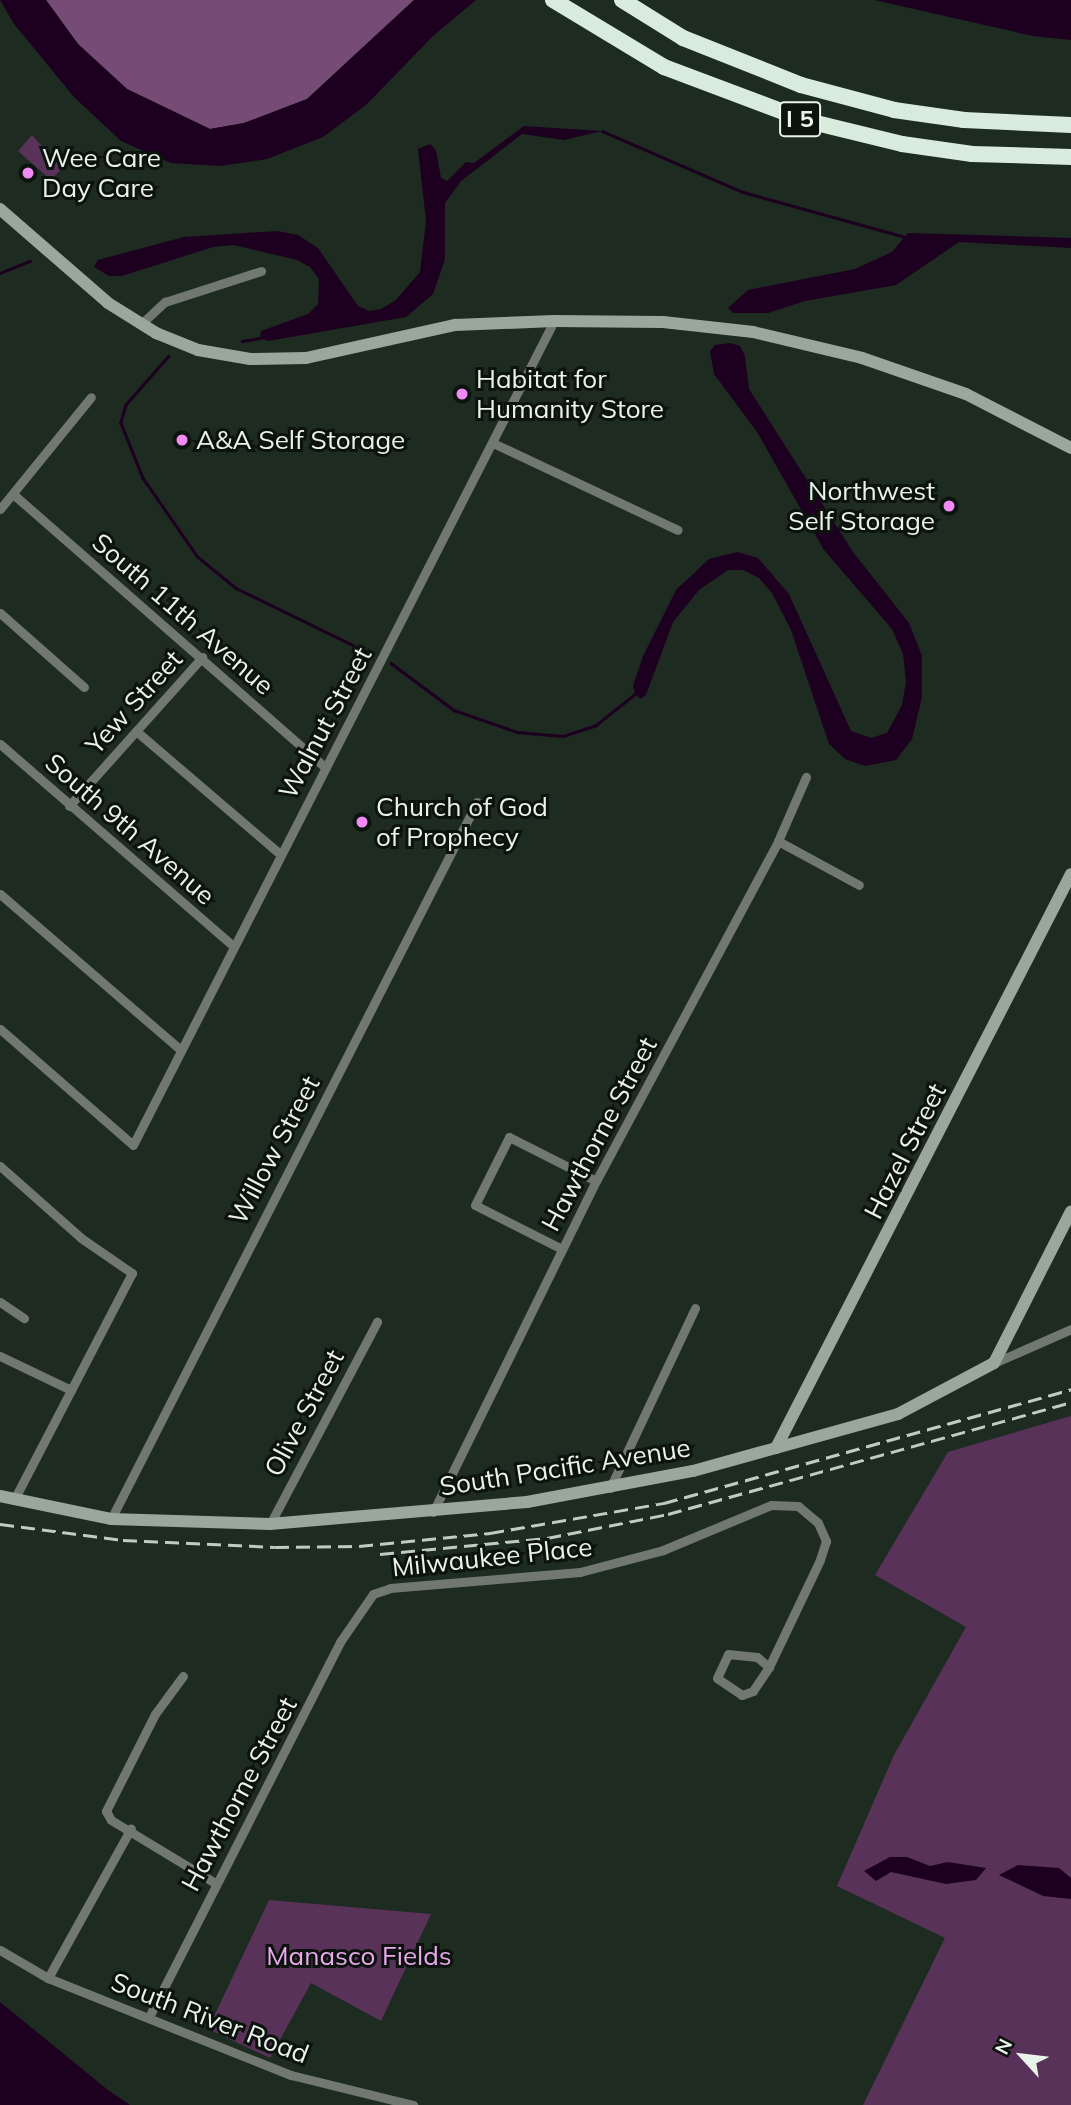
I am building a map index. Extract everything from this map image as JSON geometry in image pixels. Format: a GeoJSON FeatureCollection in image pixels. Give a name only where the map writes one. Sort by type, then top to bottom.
{"type":"FeatureCollection","features":[{"type":"Feature","properties":{"kind":"highway","name":"I 5"},"geometry":{"type":"LineString","coordinates":[[553,0],[664,67],[808,121],[902,144],[972,155],[1071,157]]}},
{"type":"Feature","properties":{"kind":"highway","name":"I 5"},"geometry":{"type":"LineString","coordinates":[[622,0],[684,38],[801,86],[906,112],[964,121],[1071,125]]}},
{"type":"Feature","properties":{"kind":"street"},"geometry":{"type":"LineString","coordinates":[[0,209],[108,303],[141,324],[198,351],[250,359],[306,358],[455,326],[554,321],[663,322],[806,342],[966,394],[1071,448]]}},
{"type":"Feature","properties":{"kind":"street"},"geometry":{"type":"LineString","coordinates":[[141,324],[165,302],[261,271]]}},
{"type":"Feature","properties":{"kind":"street","name":"Walnut Street"},"geometry":{"type":"LineString","coordinates":[[0,1029],[133,1145],[324,766],[554,321]]}},
{"type":"Feature","properties":{"kind":"street"},"geometry":{"type":"LineString","coordinates":[[0,509],[90,397]]}},
{"type":"Feature","properties":{"kind":"street"},"geometry":{"type":"LineString","coordinates":[[493,443],[678,530]]}},
{"type":"Feature","properties":{"kind":"street","name":"South 11th Avenue"},"geometry":{"type":"LineString","coordinates":[[13,494],[324,766]]}},
{"type":"Feature","properties":{"kind":"street"},"geometry":{"type":"LineString","coordinates":[[0,613],[84,687]]}},
{"type":"Feature","properties":{"kind":"street","name":"Yew Street"},"geometry":{"type":"LineString","coordinates":[[69,806],[202,657]]}},
{"type":"Feature","properties":{"kind":"street"},"geometry":{"type":"LineString","coordinates":[[136,730],[280,854]]}},
{"type":"Feature","properties":{"kind":"street","name":"South 9th Avenue"},"geometry":{"type":"LineString","coordinates":[[0,744],[233,946]]}},
{"type":"Feature","properties":{"kind":"street","name":"Hawthorne Street"},"geometry":{"type":"LineString","coordinates":[[433,1513],[596,1181],[778,841],[806,777]]}},
{"type":"Feature","properties":{"kind":"street","name":"Willow Street"},"geometry":{"type":"LineString","coordinates":[[111,1519],[477,802]]}},
{"type":"Feature","properties":{"kind":"street"},"geometry":{"type":"LineString","coordinates":[[778,841],[859,885]]}},
{"type":"Feature","properties":{"kind":"street","name":"Hazel Street"},"geometry":{"type":"LineString","coordinates":[[776,1448],[1071,874]]}},
{"type":"Feature","properties":{"kind":"street"},"geometry":{"type":"LineString","coordinates":[[0,894],[181,1050]]}},
{"type":"Feature","properties":{"kind":"street"},"geometry":{"type":"LineString","coordinates":[[562,1249],[475,1205],[509,1137],[596,1181]]}},
{"type":"Feature","properties":{"kind":"street"},"geometry":{"type":"LineString","coordinates":[[0,1166],[81,1238],[132,1273],[14,1500]]}},
{"type":"Feature","properties":{"kind":"street"},"geometry":{"type":"LineString","coordinates":[[994,1363],[1071,1211]]}},
{"type":"Feature","properties":{"kind":"street"},"geometry":{"type":"LineString","coordinates":[[0,1302],[24,1318]]}},
{"type":"Feature","properties":{"kind":"street"},"geometry":{"type":"LineString","coordinates":[[610,1488],[695,1308]]}},
{"type":"Feature","properties":{"kind":"street","name":"Olive Street"},"geometry":{"type":"LineString","coordinates":[[270,1524],[377,1322]]}},
{"type":"Feature","properties":{"kind":"street","name":"South Pacific Avenue"},"geometry":{"type":"LineString","coordinates":[[0,1496],[111,1519],[270,1524],[433,1513],[610,1488],[776,1448],[898,1414],[994,1363],[1071,1329]]}},
{"type":"Feature","properties":{"kind":"street"},"geometry":{"type":"LineString","coordinates":[[0,1356],[71,1390]]}},
{"type":"Feature","properties":{"kind":"street","name":"Milwaukee Place"},"geometry":{"type":"LineString","coordinates":[[373,1594],[390,1588],[580,1572],[663,1550],[771,1505],[798,1506],[818,1523],[826,1541],[769,1667]]}},
{"type":"Feature","properties":{"kind":"street","name":"Hawthorne Street"},"geometry":{"type":"LineString","coordinates":[[149,2017],[215,1883],[341,1642],[373,1594]]}},
{"type":"Feature","properties":{"kind":"street"},"geometry":{"type":"LineString","coordinates":[[728,1654],[757,1657],[769,1667],[753,1691],[741,1695],[717,1678],[728,1654]]}},
{"type":"Feature","properties":{"kind":"street"},"geometry":{"type":"LineString","coordinates":[[183,1676],[155,1714],[107,1801],[108,1816],[215,1883]]}},
{"type":"Feature","properties":{"kind":"street"},"geometry":{"type":"LineString","coordinates":[[48,1978],[131,1828]]}},
{"type":"Feature","properties":{"kind":"street","name":"South River Road"},"geometry":{"type":"LineString","coordinates":[[0,1950],[48,1978],[291,2076],[413,2105]]}},
{"type":"Feature","properties":{"kind":"green space"},"geometry":{"type":"Polygon","coordinates":[[[32,135],[62,168],[51,180],[18,151],[32,135]]]}},
{"type":"Feature","properties":{"kind":"green space"},"geometry":{"type":"Polygon","coordinates":[[[1071,1416],[1071,2105],[863,2105],[945,1938],[837,1886],[894,1755],[966,1627],[875,1575],[948,1452],[1071,1416]]]}},
{"type":"Feature","properties":{"kind":"green space","name":"Manasco Fields"},"geometry":{"type":"Polygon","coordinates":[[[269,1900],[431,1914],[381,2021],[311,1983],[270,2058],[208,2029],[269,1900]]]}},
{"type":"Feature","properties":{"kind":"shaded area"},"geometry":{"type":"Polygon","coordinates":[[[0,0],[46,0],[78,44],[127,89],[210,129],[244,123],[307,99],[414,0],[476,0],[433,36],[366,105],[323,137],[267,159],[220,166],[171,163],[121,141],[74,97],[14,24],[0,0]]]}},
{"type":"Feature","properties":{"kind":"shaded area"},"geometry":{"type":"Polygon","coordinates":[[[46,0],[414,0],[307,99],[244,123],[210,129],[127,89],[78,44],[46,0]]]}},
{"type":"Feature","properties":{"kind":"shaded area"},"geometry":{"type":"Polygon","coordinates":[[[874,0],[1071,0],[1071,40],[1033,36],[874,0]]]}},
{"type":"Feature","properties":{"kind":"shaded area"},"geometry":{"type":"Polygon","coordinates":[[[524,126],[602,131],[564,140],[522,134],[461,181],[445,203],[445,259],[433,294],[406,317],[268,341],[260,338],[261,331],[308,314],[318,304],[319,279],[310,267],[297,260],[234,245],[213,247],[122,276],[109,276],[94,267],[98,260],[184,237],[277,231],[298,235],[318,248],[358,306],[369,311],[381,309],[396,300],[420,272],[426,221],[418,149],[430,144],[436,150],[441,178],[447,181],[466,162],[474,163],[524,126]]]}},
{"type":"Feature","properties":{"kind":"shaded area"},"geometry":{"type":"Polygon","coordinates":[[[908,233],[1071,238],[1071,248],[959,242],[896,285],[805,301],[768,313],[733,313],[728,308],[748,290],[855,269],[892,252],[908,233]]]}},
{"type":"Feature","properties":{"kind":"shaded area"},"geometry":{"type":"Polygon","coordinates":[[[730,343],[740,346],[745,356],[749,389],[853,552],[909,623],[922,656],[922,697],[912,739],[896,760],[865,766],[845,759],[829,744],[791,630],[772,593],[759,578],[743,570],[728,570],[699,590],[673,622],[646,695],[641,699],[635,694],[633,686],[643,656],[676,590],[709,559],[738,552],[758,558],[789,594],[851,731],[871,738],[887,733],[902,705],[906,681],[903,654],[892,629],[824,550],[757,432],[714,374],[710,351],[715,345],[730,343]]]}},
{"type":"Feature","properties":{"kind":"shaded area"},"geometry":{"type":"Polygon","coordinates":[[[890,1857],[907,1857],[930,1866],[948,1862],[986,1868],[976,1880],[946,1884],[891,1872],[876,1881],[864,1871],[890,1857]]]}},
{"type":"Feature","properties":{"kind":"shaded area"},"geometry":{"type":"Polygon","coordinates":[[[1018,1865],[1059,1868],[1071,1878],[1071,1899],[1043,1896],[999,1875],[1018,1865]]]}},
{"type":"Feature","properties":{"kind":"shaded area"},"geometry":{"type":"Polygon","coordinates":[[[0,2002],[108,2090],[130,2105],[0,2105],[0,2002]]]}},
{"type":"Feature","properties":{"kind":"waterway"},"geometry":{"type":"LineString","coordinates":[[602,131],[743,192],[905,237]]}},
{"type":"Feature","properties":{"kind":"waterway"},"geometry":{"type":"LineString","coordinates":[[0,273],[30,261]]}},
{"type":"Feature","properties":{"kind":"waterway"},"geometry":{"type":"LineString","coordinates":[[242,341],[260,338]]}},
{"type":"Feature","properties":{"kind":"waterway"},"geometry":{"type":"LineString","coordinates":[[169,356],[126,405],[121,423],[143,478],[198,557],[236,588],[369,653]]}},
{"type":"Feature","properties":{"kind":"waterway"},"geometry":{"type":"LineString","coordinates":[[391,663],[454,710],[517,732],[563,736],[596,725],[635,694]]}},
{"type":"Feature","properties":{"kind":"railway"},"geometry":{"type":"LineString","coordinates":[[0,1524],[123,1540],[275,1547],[359,1546],[490,1533],[664,1503],[1071,1389]]}},
{"type":"Feature","properties":{"kind":"railway"},"geometry":{"type":"LineString","coordinates":[[380,1554],[547,1538],[668,1514],[1071,1402]]}},
{"type":"Feature","properties":{"kind":"place","name":"Wee Care Day Care"},"geometry":{"type":"Point","coordinates":[28,173]}},
{"type":"Feature","properties":{"kind":"place","name":"Habitat for Humanity Store"},"geometry":{"type":"Point","coordinates":[462,394]}},
{"type":"Feature","properties":{"kind":"place","name":"A&A Self Storage"},"geometry":{"type":"Point","coordinates":[182,440]}},
{"type":"Feature","properties":{"kind":"place","name":"Northwest Self Storage"},"geometry":{"type":"Point","coordinates":[949,506]}},
{"type":"Feature","properties":{"kind":"place","name":"Church of God of Prophecy"},"geometry":{"type":"Point","coordinates":[362,822]}}]}
